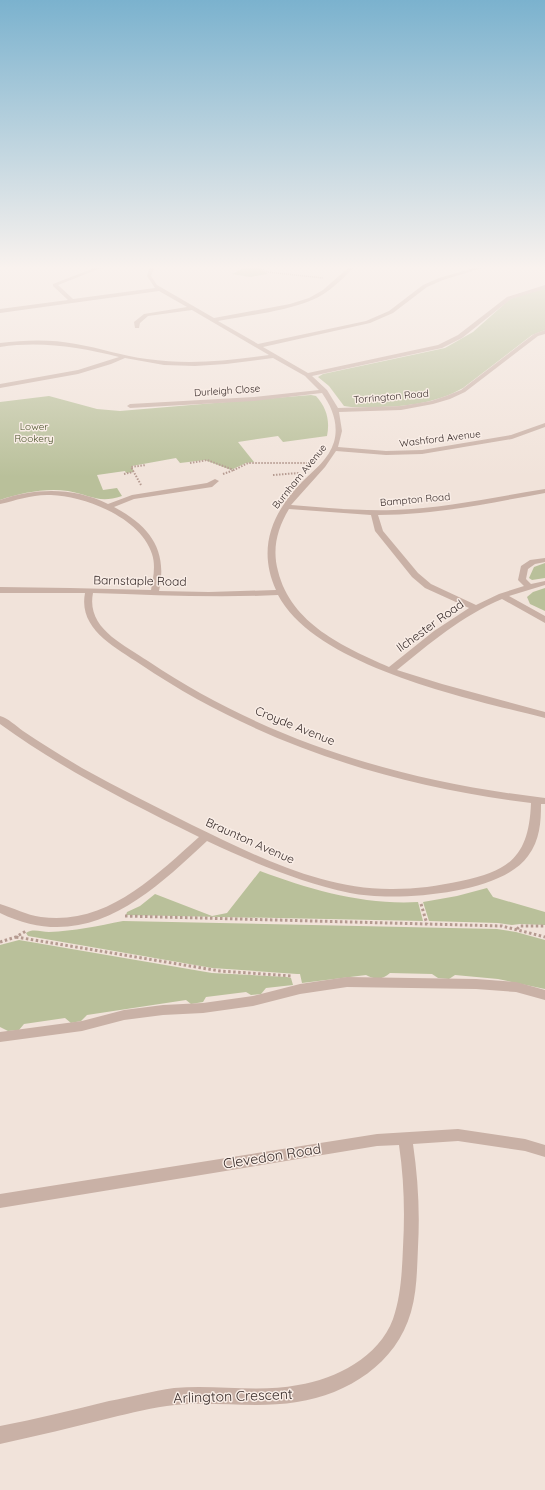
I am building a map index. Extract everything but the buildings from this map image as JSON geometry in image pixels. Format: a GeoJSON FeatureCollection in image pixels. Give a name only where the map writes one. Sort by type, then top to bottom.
{"type":"FeatureCollection","features":[{"type":"Feature","properties":{"kind":"street","name":"Burnham Avenue"},"geometry":{"type":"LineString","coordinates":[[243,338],[307,375],[325,391],[336,410],[339,430],[335,449],[326,463],[296,493],[275,527],[270,553],[273,572],[279,592],[287,605],[318,633],[351,653],[390,671],[425,683],[545,716]]}},
{"type":"Feature","properties":{"kind":"street"},"geometry":{"type":"LineString","coordinates":[[258,346],[297,338]]}},
{"type":"Feature","properties":{"kind":"street"},"geometry":{"type":"LineString","coordinates":[[307,375],[444,346],[459,338]]}},
{"type":"Feature","properties":{"kind":"street","name":"Torrington Road"},"geometry":{"type":"LineString","coordinates":[[336,410],[411,406],[453,396],[463,391],[533,338]]}},
{"type":"Feature","properties":{"kind":"street"},"geometry":{"type":"LineString","coordinates":[[0,345],[31,343],[84,346],[124,357],[147,361],[196,365],[220,364],[274,356]]}},
{"type":"Feature","properties":{"kind":"street"},"geometry":{"type":"LineString","coordinates":[[0,386],[87,370],[105,365],[124,357]]}},
{"type":"Feature","properties":{"kind":"street","name":"Durleigh Close"},"geometry":{"type":"LineString","coordinates":[[130,406],[254,399],[325,391]]}},
{"type":"Feature","properties":{"kind":"street","name":"Washford Avenue"},"geometry":{"type":"LineString","coordinates":[[335,449],[386,453],[422,452],[500,440],[535,430],[545,425]]}},
{"type":"Feature","properties":{"kind":"street"},"geometry":{"type":"LineString","coordinates":[[535,430],[545,433]]}},
{"type":"Feature","properties":{"kind":"street"},"geometry":{"type":"LineString","coordinates":[[108,507],[132,497],[209,485],[215,481]]}},
{"type":"Feature","properties":{"kind":"street"},"geometry":{"type":"LineString","coordinates":[[0,502],[28,494],[50,492],[82,496],[108,507],[136,526],[156,552],[158,567],[154,594]]}},
{"type":"Feature","properties":{"kind":"street","name":"Bampton Road"},"geometry":{"type":"LineString","coordinates":[[286,507],[338,512],[428,510],[545,492]]}},
{"type":"Feature","properties":{"kind":"street"},"geometry":{"type":"LineString","coordinates":[[374,512],[378,531],[415,575],[428,586],[475,608]]}},
{"type":"Feature","properties":{"kind":"street"},"geometry":{"type":"LineString","coordinates":[[530,587],[522,580],[524,568],[527,564],[545,560]]}},
{"type":"Feature","properties":{"kind":"street","name":"Ilchester Road"},"geometry":{"type":"LineString","coordinates":[[390,671],[452,622],[475,608],[502,596],[545,583]]}},
{"type":"Feature","properties":{"kind":"street","name":"Barnstaple Road"},"geometry":{"type":"LineString","coordinates":[[0,590],[154,594],[242,594],[279,592]]}},
{"type":"Feature","properties":{"kind":"street","name":"Croyde Avenue"},"geometry":{"type":"LineString","coordinates":[[89,592],[87,599],[89,615],[95,626],[101,632],[181,686],[245,720],[307,746],[402,776],[465,790],[541,801]]}},
{"type":"Feature","properties":{"kind":"street"},"geometry":{"type":"LineString","coordinates":[[502,596],[545,620]]}},
{"type":"Feature","properties":{"kind":"street","name":"Braunton Avenue"},"geometry":{"type":"LineString","coordinates":[[0,719],[62,762],[206,836],[271,866],[320,882],[365,892],[400,894],[417,893],[447,888],[479,880],[503,871],[518,862],[529,848],[535,832],[541,801]]}},
{"type":"Feature","properties":{"kind":"street"},"geometry":{"type":"LineString","coordinates":[[0,908],[24,919],[40,922],[76,921],[101,915],[130,901],[148,888],[206,836]]}},
{"type":"Feature","properties":{"kind":"street"},"geometry":{"type":"LineString","coordinates":[[0,1037],[82,1026],[124,1015],[163,1010],[202,1008],[253,1001],[300,989],[347,982],[440,983],[516,988],[545,995]]}},
{"type":"Feature","properties":{"kind":"street","name":"Clevedon Road"},"geometry":{"type":"LineString","coordinates":[[0,1201],[356,1142],[458,1135],[525,1145],[545,1151]]}},
{"type":"Feature","properties":{"kind":"street","name":"Arlington Crescent"},"geometry":{"type":"LineString","coordinates":[[0,1435],[131,1405],[174,1397],[212,1395],[267,1398],[298,1394],[326,1387],[353,1375],[373,1360],[386,1345],[398,1328],[404,1308],[408,1285],[412,1221],[411,1183],[405,1138]]}},
{"type":"Feature","properties":{"kind":"path"},"geometry":{"type":"LineString","coordinates":[[190,463],[207,460],[234,470],[248,463],[326,463]]}},
{"type":"Feature","properties":{"kind":"path"},"geometry":{"type":"LineString","coordinates":[[146,465],[131,467],[146,494]]}},
{"type":"Feature","properties":{"kind":"path"},"geometry":{"type":"LineString","coordinates":[[273,475],[318,471]]}},
{"type":"Feature","properties":{"kind":"path"},"geometry":{"type":"LineString","coordinates":[[124,474],[134,472]]}},
{"type":"Feature","properties":{"kind":"path"},"geometry":{"type":"LineString","coordinates":[[417,893],[427,924]]}},
{"type":"Feature","properties":{"kind":"path"},"geometry":{"type":"LineString","coordinates":[[101,915],[502,926],[545,937]]}},
{"type":"Feature","properties":{"kind":"path"},"geometry":{"type":"LineString","coordinates":[[0,942],[16,937],[40,922]]}},
{"type":"Feature","properties":{"kind":"path"},"geometry":{"type":"LineString","coordinates":[[517,929],[520,926],[545,926]]}},
{"type":"Feature","properties":{"kind":"path"},"geometry":{"type":"LineString","coordinates":[[16,937],[220,971],[296,976],[300,989]]}},
{"type":"Feature","properties":{"kind":"green space"},"geometry":{"type":"Polygon","coordinates":[[[463,338],[529,338],[463,388],[423,403],[379,407],[344,406],[329,386],[318,377],[323,374],[445,348],[463,338]]]}},
{"type":"Feature","properties":{"kind":"green space","name":"Lower Rookery"},"geometry":{"type":"Polygon","coordinates":[[[311,395],[316,396],[320,401],[327,415],[327,436],[283,442],[278,436],[238,442],[254,462],[246,463],[231,470],[205,460],[180,463],[176,458],[132,466],[134,472],[126,473],[125,471],[97,475],[103,490],[117,488],[122,496],[114,498],[100,499],[68,491],[50,490],[25,493],[0,500],[0,402],[49,396],[97,409],[120,411],[311,395]]]}},
{"type":"Feature","properties":{"kind":"green space"},"geometry":{"type":"Polygon","coordinates":[[[545,563],[545,578],[532,580],[529,578],[534,567],[545,563]]]}},
{"type":"Feature","properties":{"kind":"green space"},"geometry":{"type":"Polygon","coordinates":[[[545,588],[545,611],[530,604],[527,597],[533,592],[545,588]]]}},
{"type":"Feature","properties":{"kind":"green space"},"geometry":{"type":"Polygon","coordinates":[[[260,871],[318,890],[357,899],[418,902],[423,921],[126,915],[127,912],[140,906],[155,894],[212,916],[227,913],[260,871]]]}},
{"type":"Feature","properties":{"kind":"green space"},"geometry":{"type":"Polygon","coordinates":[[[487,888],[493,897],[545,912],[545,925],[429,921],[423,902],[457,896],[487,888]]]}},
{"type":"Feature","properties":{"kind":"green space"},"geometry":{"type":"Polygon","coordinates":[[[123,921],[497,929],[516,932],[545,940],[545,989],[498,979],[455,975],[449,979],[438,978],[432,974],[390,973],[384,977],[378,978],[372,978],[366,975],[302,983],[300,974],[212,968],[28,936],[26,933],[34,930],[49,932],[68,931],[123,921]]]}},
{"type":"Feature","properties":{"kind":"green space"},"geometry":{"type":"Polygon","coordinates":[[[19,940],[212,973],[287,977],[291,978],[293,985],[266,988],[261,994],[251,995],[246,992],[206,997],[203,1002],[191,1004],[186,1000],[87,1015],[81,1021],[71,1023],[65,1018],[24,1024],[19,1030],[8,1031],[0,1027],[0,945],[19,940]]]}}]}
